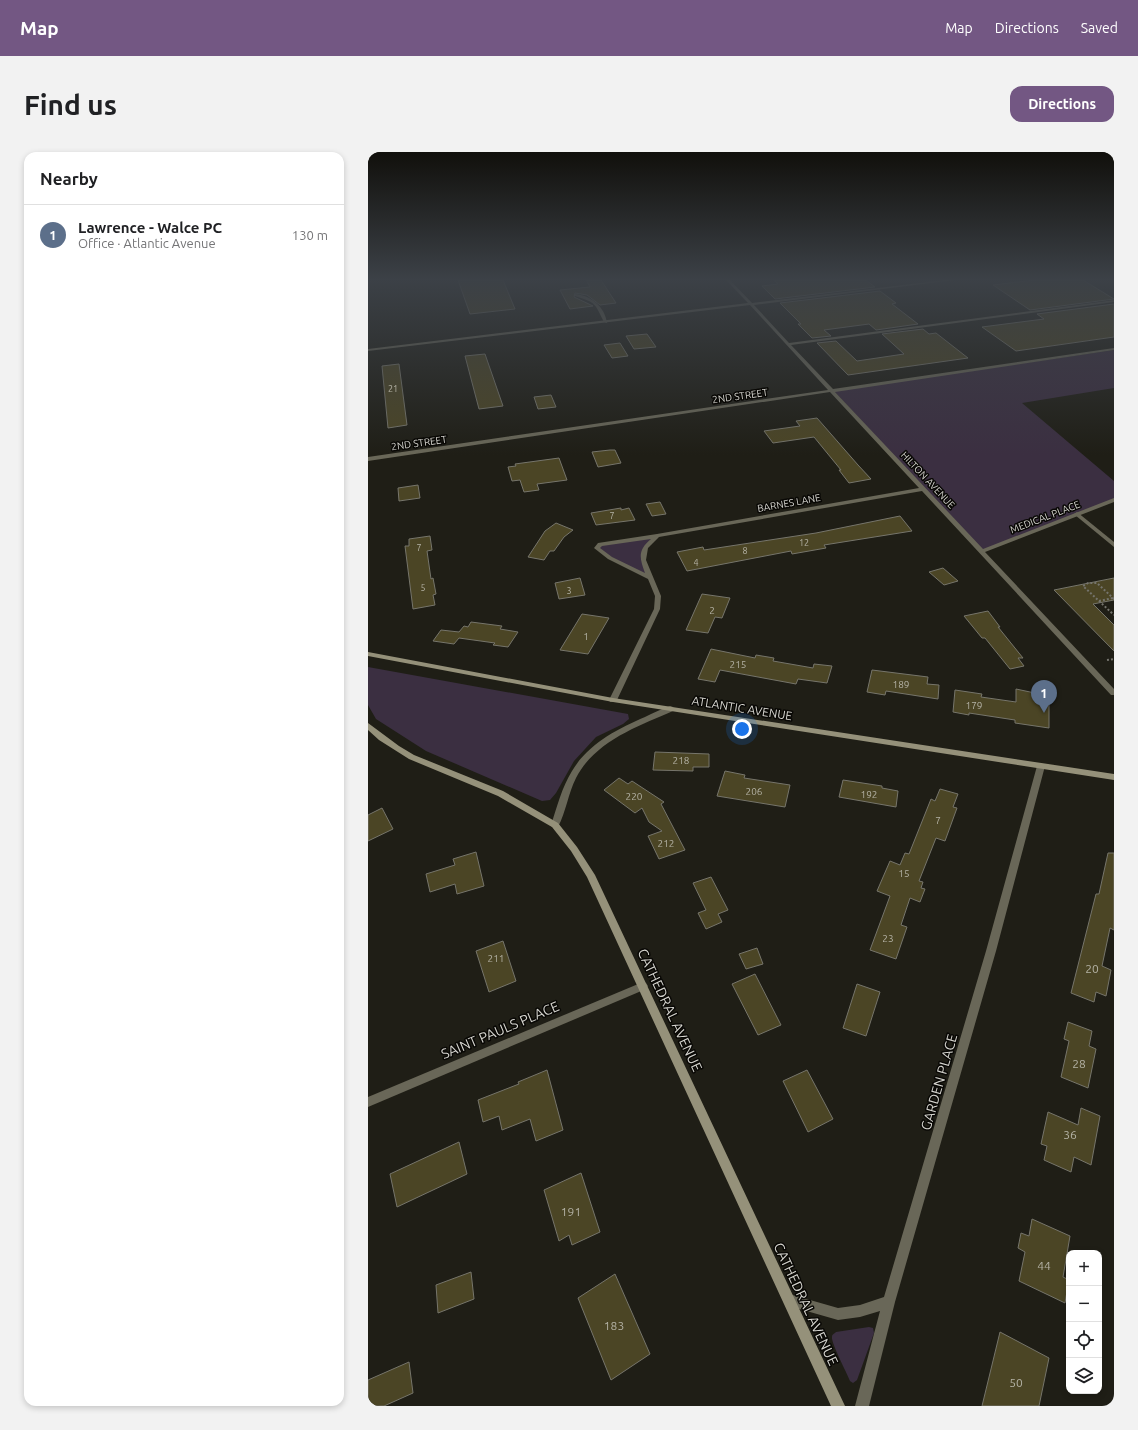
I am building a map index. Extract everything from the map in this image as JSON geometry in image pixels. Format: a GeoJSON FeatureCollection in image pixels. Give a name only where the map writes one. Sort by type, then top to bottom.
{"type":"FeatureCollection","features":[{"type":"Feature","properties":{"kind":"street"},"geometry":{"type":"LineString","coordinates":[[368,350],[466,339]]}},
{"type":"Feature","properties":{"kind":"street","name":"HILTON AVENUE"},"geometry":{"type":"LineString","coordinates":[[783,339],[1114,693]]}},
{"type":"Feature","properties":{"kind":"street"},"geometry":{"type":"LineString","coordinates":[[788,344],[830,339]]}},
{"type":"Feature","properties":{"kind":"street","name":"2ND STREET"},"geometry":{"type":"LineString","coordinates":[[368,459],[1114,350]]}},
{"type":"Feature","properties":{"kind":"street","name":"BARNES LANE"},"geometry":{"type":"LineString","coordinates":[[651,578],[610,558],[597,548],[600,544],[657,536],[924,489]]}},
{"type":"Feature","properties":{"kind":"street","name":"MEDICAL PLACE"},"geometry":{"type":"LineString","coordinates":[[982,551],[1114,500]]}},
{"type":"Feature","properties":{"kind":"street"},"geometry":{"type":"LineString","coordinates":[[1077,514],[1114,545]]}},
{"type":"Feature","properties":{"kind":"street"},"geometry":{"type":"LineString","coordinates":[[613,700],[657,609],[658,596],[643,560],[645,548],[657,536]]}},
{"type":"Feature","properties":{"kind":"street","name":"ATLANTIC AVENUE"},"geometry":{"type":"LineString","coordinates":[[368,654],[613,700],[1114,777]]}},
{"type":"Feature","properties":{"kind":"street"},"geometry":{"type":"LineString","coordinates":[[555,825],[574,773],[583,761],[599,747],[632,726],[670,709]]}},
{"type":"Feature","properties":{"kind":"street","name":"CATHEDRAL AVENUE"},"geometry":{"type":"LineString","coordinates":[[368,726],[377,736],[406,755],[495,791],[555,825],[574,849],[590,875],[643,986],[838,1406]]}},
{"type":"Feature","properties":{"kind":"street","name":"GARDEN PLACE"},"geometry":{"type":"LineString","coordinates":[[862,1406],[889,1302],[992,951],[1041,766]]}},
{"type":"Feature","properties":{"kind":"street","name":"SAINT PAULS PLACE"},"geometry":{"type":"LineString","coordinates":[[368,1102],[643,986]]}},
{"type":"Feature","properties":{"kind":"street"},"geometry":{"type":"LineString","coordinates":[[789,1300],[838,1314],[860,1312],[889,1302]]}},
{"type":"Feature","properties":{"kind":"path"},"geometry":{"type":"LineString","coordinates":[[1114,598],[1097,583],[1088,583],[1084,586],[1114,615]]}},
{"type":"Feature","properties":{"kind":"path"},"geometry":{"type":"LineString","coordinates":[[1099,601],[1114,598]]}},
{"type":"Feature","properties":{"kind":"path"},"geometry":{"type":"LineString","coordinates":[[1107,660],[1114,659]]}},
{"type":"Feature","properties":{"kind":"shaded area"},"geometry":{"type":"Polygon","coordinates":[[[1114,350],[1114,388],[1022,403],[1114,481],[1114,501],[982,551],[834,391],[1114,350]]]}},
{"type":"Feature","properties":{"kind":"shaded area"},"geometry":{"type":"Polygon","coordinates":[[[657,536],[645,548],[643,560],[651,578],[610,558],[597,548],[600,544],[657,536]]]}},
{"type":"Feature","properties":{"kind":"shaded area"},"geometry":{"type":"Polygon","coordinates":[[[368,667],[628,714],[629,719],[623,724],[596,737],[574,761],[556,793],[550,800],[542,801],[426,751],[376,719],[368,705],[368,667]]]}},
{"type":"Feature","properties":{"kind":"shaded area"},"geometry":{"type":"Polygon","coordinates":[[[869,1327],[873,1328],[874,1333],[857,1380],[853,1383],[850,1381],[836,1351],[832,1336],[836,1332],[869,1327]]]}},
{"type":"Feature","properties":{"kind":"building"},"geometry":{"type":"Polygon","coordinates":[[[628,339],[650,339],[656,347],[634,349],[628,339]]]}},
{"type":"Feature","properties":{"kind":"building"},"geometry":{"type":"Polygon","coordinates":[[[887,339],[943,339],[968,358],[848,375],[817,343],[836,341],[857,361],[904,354],[887,339]]]}},
{"type":"Feature","properties":{"kind":"building"},"geometry":{"type":"Polygon","coordinates":[[[998,339],[1103,339],[1016,351],[998,339]]]}},
{"type":"Feature","properties":{"kind":"building"},"geometry":{"type":"Polygon","coordinates":[[[620,343],[628,356],[612,358],[604,345],[620,343]]]}},
{"type":"Feature","properties":{"kind":"building"},"geometry":{"type":"Polygon","coordinates":[[[485,354],[503,406],[479,409],[465,356],[485,354]]]}},
{"type":"Feature","properties":{"kind":"building"},"geometry":{"type":"Polygon","coordinates":[[[399,364],[407,425],[388,428],[382,366],[399,364]]]}},
{"type":"Feature","properties":{"kind":"building"},"geometry":{"type":"Polygon","coordinates":[[[551,395],[556,407],[538,409],[534,397],[551,395]]]}},
{"type":"Feature","properties":{"kind":"building"},"geometry":{"type":"Polygon","coordinates":[[[817,418],[871,479],[849,483],[839,470],[841,470],[814,437],[773,443],[764,431],[800,426],[796,421],[817,418]]]}},
{"type":"Feature","properties":{"kind":"building"},"geometry":{"type":"Polygon","coordinates":[[[615,450],[621,463],[598,467],[592,452],[615,450]]]}},
{"type":"Feature","properties":{"kind":"building"},"geometry":{"type":"Polygon","coordinates":[[[559,458],[567,480],[537,484],[539,490],[524,492],[520,480],[512,481],[508,467],[516,466],[515,464],[559,458]]]}},
{"type":"Feature","properties":{"kind":"building"},"geometry":{"type":"Polygon","coordinates":[[[418,485],[420,498],[399,501],[398,488],[418,485]]]}},
{"type":"Feature","properties":{"kind":"building"},"geometry":{"type":"Polygon","coordinates":[[[660,502],[666,514],[652,516],[646,504],[660,502]]]}},
{"type":"Feature","properties":{"kind":"building"},"geometry":{"type":"Polygon","coordinates":[[[621,508],[621,510],[629,508],[635,520],[596,525],[591,513],[621,508]]]}},
{"type":"Feature","properties":{"kind":"building"},"geometry":{"type":"Polygon","coordinates":[[[900,516],[912,531],[824,545],[826,548],[792,554],[791,551],[687,571],[677,552],[703,547],[704,550],[816,533],[900,516]]]}},
{"type":"Feature","properties":{"kind":"building"},"geometry":{"type":"Polygon","coordinates":[[[556,523],[573,530],[564,537],[554,551],[550,551],[544,560],[528,557],[545,531],[556,523]]]}},
{"type":"Feature","properties":{"kind":"building"},"geometry":{"type":"Polygon","coordinates":[[[430,536],[432,550],[427,551],[431,579],[433,578],[436,594],[433,595],[435,605],[413,609],[405,546],[409,546],[409,539],[430,536]]]}},
{"type":"Feature","properties":{"kind":"building"},"geometry":{"type":"Polygon","coordinates":[[[943,568],[958,581],[944,585],[929,572],[943,568]]]}},
{"type":"Feature","properties":{"kind":"building"},"geometry":{"type":"Polygon","coordinates":[[[580,578],[585,595],[559,599],[555,583],[580,578]]]}},
{"type":"Feature","properties":{"kind":"building"},"geometry":{"type":"Polygon","coordinates":[[[1114,578],[1114,600],[1093,604],[1114,625],[1114,651],[1054,590],[1114,578]]]}},
{"type":"Feature","properties":{"kind":"building"},"geometry":{"type":"Polygon","coordinates":[[[702,594],[730,598],[722,618],[715,617],[708,633],[686,630],[702,594]]]}},
{"type":"Feature","properties":{"kind":"building"},"geometry":{"type":"Polygon","coordinates":[[[988,611],[1000,627],[998,627],[1023,658],[1018,658],[1024,666],[1010,669],[985,638],[982,638],[964,616],[988,611]]]}},
{"type":"Feature","properties":{"kind":"building"},"geometry":{"type":"Polygon","coordinates":[[[582,614],[609,618],[588,654],[560,650],[582,614]]]}},
{"type":"Feature","properties":{"kind":"building"},"geometry":{"type":"Polygon","coordinates":[[[471,622],[502,626],[500,629],[518,632],[508,647],[493,645],[495,643],[459,638],[454,644],[433,641],[441,630],[459,632],[464,626],[468,627],[471,622]]]}},
{"type":"Feature","properties":{"kind":"building"},"geometry":{"type":"Polygon","coordinates":[[[711,649],[755,658],[756,655],[774,658],[773,661],[813,668],[814,664],[832,666],[827,683],[798,679],[796,684],[720,670],[715,682],[698,679],[711,649]]]}},
{"type":"Feature","properties":{"kind":"building"},"geometry":{"type":"Polygon","coordinates":[[[872,670],[928,677],[927,684],[939,685],[938,699],[886,691],[885,695],[867,692],[872,670]]]}},
{"type":"Feature","properties":{"kind":"building"},"geometry":{"type":"Polygon","coordinates":[[[1016,689],[1049,696],[1049,728],[1015,723],[1015,720],[953,712],[955,690],[982,694],[981,697],[1016,702],[1016,689]]]}},
{"type":"Feature","properties":{"kind":"building"},"geometry":{"type":"Polygon","coordinates":[[[655,752],[709,754],[709,767],[693,767],[693,771],[653,770],[655,752]]]}},
{"type":"Feature","properties":{"kind":"building"},"geometry":{"type":"Polygon","coordinates":[[[725,771],[745,775],[744,778],[790,785],[785,807],[717,796],[725,771]]]}},
{"type":"Feature","properties":{"kind":"building"},"geometry":{"type":"Polygon","coordinates":[[[619,778],[628,784],[632,781],[664,802],[661,804],[685,850],[659,859],[648,836],[662,831],[649,822],[642,808],[635,813],[604,790],[619,778]]]}},
{"type":"Feature","properties":{"kind":"building"},"geometry":{"type":"Polygon","coordinates":[[[843,780],[882,786],[882,788],[898,791],[896,807],[839,797],[843,780]]]}},
{"type":"Feature","properties":{"kind":"building"},"geometry":{"type":"Polygon","coordinates":[[[940,789],[958,794],[953,807],[957,808],[945,841],[936,838],[919,881],[923,882],[921,888],[925,889],[920,902],[910,898],[901,925],[907,927],[896,959],[870,950],[890,896],[877,891],[890,861],[900,865],[905,853],[909,854],[931,799],[935,801],[940,789]]]}},
{"type":"Feature","properties":{"kind":"building"},"geometry":{"type":"Polygon","coordinates":[[[382,808],[393,829],[368,841],[368,815],[382,808]]]}},
{"type":"Feature","properties":{"kind":"building"},"geometry":{"type":"Polygon","coordinates":[[[476,852],[484,886],[457,894],[455,884],[430,892],[426,874],[455,865],[453,859],[476,852]]]}},
{"type":"Feature","properties":{"kind":"building"},"geometry":{"type":"Polygon","coordinates":[[[1108,853],[1114,853],[1114,930],[1110,928],[1102,966],[1111,970],[1106,996],[1096,992],[1094,1002],[1071,993],[1096,894],[1099,894],[1108,853]]]}},
{"type":"Feature","properties":{"kind":"building"},"geometry":{"type":"Polygon","coordinates":[[[711,877],[728,910],[718,914],[722,922],[706,929],[698,913],[706,910],[693,883],[711,877]]]}},
{"type":"Feature","properties":{"kind":"building"},"geometry":{"type":"Polygon","coordinates":[[[503,941],[516,981],[489,992],[476,951],[503,941]]]}},
{"type":"Feature","properties":{"kind":"building"},"geometry":{"type":"Polygon","coordinates":[[[757,948],[763,964],[746,969],[739,954],[757,948]]]}},
{"type":"Feature","properties":{"kind":"building"},"geometry":{"type":"Polygon","coordinates":[[[755,974],[781,1025],[758,1035],[732,984],[755,974]]]}},
{"type":"Feature","properties":{"kind":"building"},"geometry":{"type":"Polygon","coordinates":[[[857,984],[880,992],[866,1036],[843,1028],[857,984]]]}},
{"type":"Feature","properties":{"kind":"building"},"geometry":{"type":"Polygon","coordinates":[[[1068,1022],[1092,1031],[1089,1046],[1096,1049],[1088,1088],[1061,1077],[1069,1041],[1064,1039],[1068,1022]]]}},
{"type":"Feature","properties":{"kind":"building"},"geometry":{"type":"Polygon","coordinates":[[[547,1070],[563,1130],[536,1141],[530,1119],[502,1130],[499,1116],[483,1122],[478,1100],[519,1084],[518,1082],[547,1070]]]}},
{"type":"Feature","properties":{"kind":"building"},"geometry":{"type":"Polygon","coordinates":[[[807,1070],[833,1119],[808,1132],[783,1081],[807,1070]]]}},
{"type":"Feature","properties":{"kind":"building"},"geometry":{"type":"Polygon","coordinates":[[[1081,1108],[1100,1116],[1091,1165],[1074,1157],[1071,1172],[1044,1160],[1047,1146],[1041,1144],[1048,1112],[1078,1125],[1081,1108]]]}},
{"type":"Feature","properties":{"kind":"building"},"geometry":{"type":"Polygon","coordinates":[[[459,1142],[467,1174],[397,1207],[390,1174],[459,1142]]]}},
{"type":"Feature","properties":{"kind":"building"},"geometry":{"type":"Polygon","coordinates":[[[581,1173],[600,1232],[572,1245],[569,1235],[559,1241],[544,1190],[581,1173]]]}},
{"type":"Feature","properties":{"kind":"building"},"geometry":{"type":"Polygon","coordinates":[[[1032,1219],[1070,1236],[1068,1250],[1066,1250],[1063,1277],[1066,1278],[1065,1303],[1019,1281],[1025,1252],[1018,1248],[1021,1233],[1029,1236],[1032,1219]]]}},
{"type":"Feature","properties":{"kind":"building"},"geometry":{"type":"Polygon","coordinates":[[[471,1272],[474,1299],[438,1313],[436,1285],[471,1272]]]}},
{"type":"Feature","properties":{"kind":"building"},"geometry":{"type":"Polygon","coordinates":[[[615,1274],[650,1354],[611,1380],[578,1298],[615,1274]]]}},
{"type":"Feature","properties":{"kind":"building"},"geometry":{"type":"Polygon","coordinates":[[[1000,1332],[1049,1358],[1039,1406],[982,1406],[1000,1332]]]}},
{"type":"Feature","properties":{"kind":"building"},"geometry":{"type":"Polygon","coordinates":[[[409,1362],[413,1393],[384,1406],[368,1406],[368,1380],[409,1362]]]}},
{"type":"Feature","properties":{"kind":"place","name":"Lawrence - Walce PC"},"geometry":{"type":"Point","coordinates":[1044,713]}}]}
